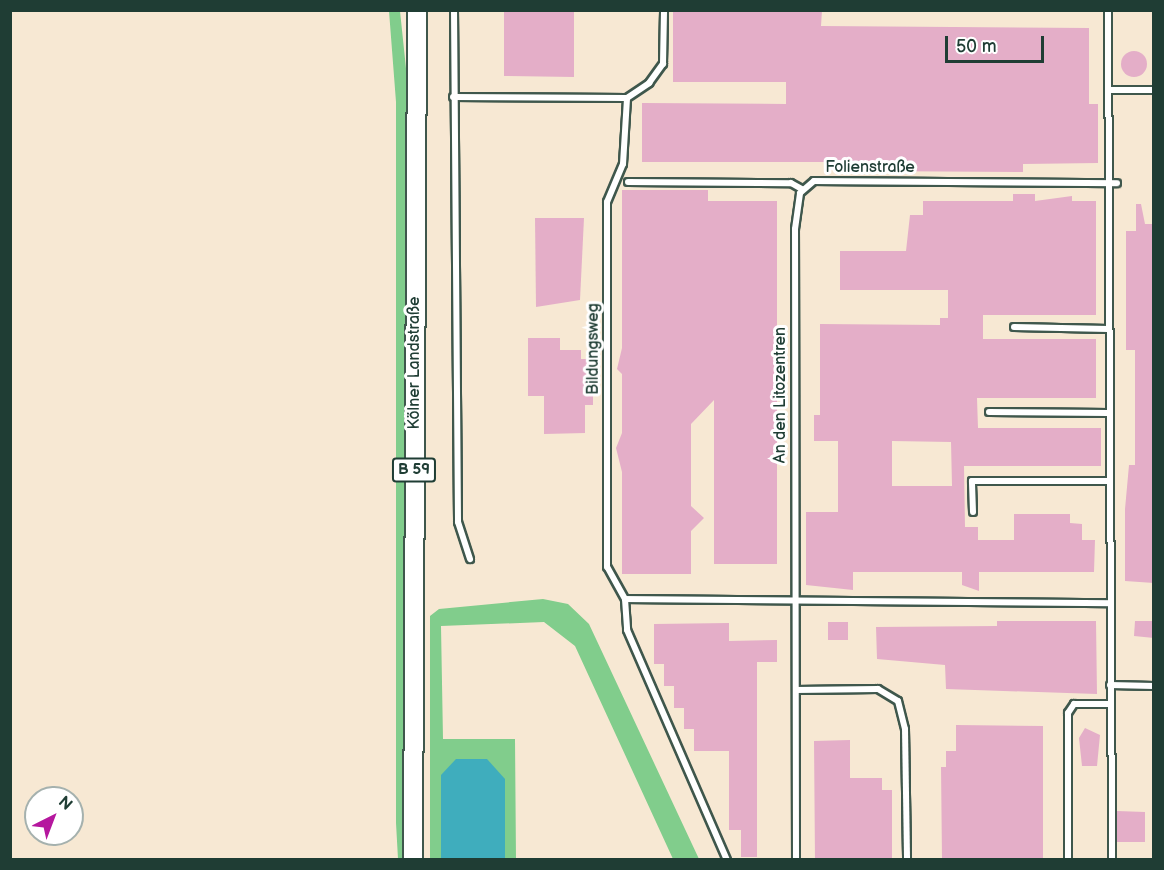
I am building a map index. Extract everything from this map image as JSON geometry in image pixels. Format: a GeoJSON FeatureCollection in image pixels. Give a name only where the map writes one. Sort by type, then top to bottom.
{"type":"FeatureCollection","features":[{"type":"Feature","properties":{"kind":"main road","name":"Kölner Landstraße"},"geometry":{"type":"LineString","coordinates":[[413,860],[417,10]]}},
{"type":"Feature","properties":{"kind":"lane"},"geometry":{"type":"LineString","coordinates":[[454,10],[458,522],[470,559]]}},
{"type":"Feature","properties":{"kind":"lane"},"geometry":{"type":"LineString","coordinates":[[453,97],[627,98],[649,83],[663,64],[664,10]]}},
{"type":"Feature","properties":{"kind":"lane"},"geometry":{"type":"LineString","coordinates":[[1108,10],[1108,413],[1112,860]]}},
{"type":"Feature","properties":{"kind":"lane"},"geometry":{"type":"LineString","coordinates":[[1108,90],[1154,90]]}},
{"type":"Feature","properties":{"kind":"lane","name":"Bildungsweg"},"geometry":{"type":"LineString","coordinates":[[625,599],[607,567],[607,202],[623,164],[627,98]]}},
{"type":"Feature","properties":{"kind":"lane","name":"Folienstraße"},"geometry":{"type":"LineString","coordinates":[[628,182],[791,183],[802,189],[817,181],[1117,183]]}},
{"type":"Feature","properties":{"kind":"lane","name":"An den Litozentren"},"geometry":{"type":"LineString","coordinates":[[796,860],[795,228],[802,189]]}},
{"type":"Feature","properties":{"kind":"lane"},"geometry":{"type":"LineString","coordinates":[[1014,327],[1108,328]]}},
{"type":"Feature","properties":{"kind":"lane"},"geometry":{"type":"LineString","coordinates":[[989,412],[1108,413]]}},
{"type":"Feature","properties":{"kind":"lane"},"geometry":{"type":"LineString","coordinates":[[973,512],[972,481],[1109,481]]}},
{"type":"Feature","properties":{"kind":"lane"},"geometry":{"type":"LineString","coordinates":[[727,860],[627,630],[625,599],[1110,603]]}},
{"type":"Feature","properties":{"kind":"lane"},"geometry":{"type":"LineString","coordinates":[[1110,686],[1154,686]]}},
{"type":"Feature","properties":{"kind":"lane"},"geometry":{"type":"LineString","coordinates":[[796,690],[878,689],[897,701],[906,729],[907,860]]}},
{"type":"Feature","properties":{"kind":"lane"},"geometry":{"type":"LineString","coordinates":[[1068,860],[1068,713],[1074,704],[1111,704]]}},
{"type":"Feature","properties":{"kind":"green space"},"geometry":{"type":"Polygon","coordinates":[[[389,11],[400,11],[407,78],[404,860],[398,859],[396,823],[396,102],[389,11]]]}},
{"type":"Feature","properties":{"kind":"green space"},"geometry":{"type":"Polygon","coordinates":[[[543,599],[568,604],[589,624],[699,859],[673,859],[575,646],[544,622],[441,626],[443,739],[515,739],[516,859],[430,859],[430,616],[439,609],[543,599]]]}},
{"type":"Feature","properties":{"kind":"water"},"geometry":{"type":"Polygon","coordinates":[[[456,759],[487,759],[505,779],[505,859],[441,859],[441,775],[456,759]]]}},
{"type":"Feature","properties":{"kind":"building"},"geometry":{"type":"Polygon","coordinates":[[[504,10],[574,10],[574,77],[504,76],[504,10]]]}},
{"type":"Feature","properties":{"kind":"building"},"geometry":{"type":"Polygon","coordinates":[[[673,10],[822,10],[821,26],[1089,28],[1089,104],[1098,104],[1098,163],[1023,164],[1023,172],[864,171],[859,162],[642,162],[642,103],[786,104],[786,82],[673,82],[673,10]]]}},
{"type":"Feature","properties":{"kind":"building"},"geometry":{"type":"Polygon","coordinates":[[[1134,51],[1143,55],[1147,64],[1143,73],[1134,77],[1125,73],[1121,64],[1125,55],[1134,51]]]}},
{"type":"Feature","properties":{"kind":"building"},"geometry":{"type":"Polygon","coordinates":[[[622,190],[708,190],[708,201],[777,201],[777,564],[714,564],[714,400],[691,424],[691,506],[704,518],[691,531],[691,574],[622,574],[622,472],[616,448],[622,433],[622,374],[617,369],[622,348],[622,190]]]}},
{"type":"Feature","properties":{"kind":"building"},"geometry":{"type":"Polygon","coordinates":[[[1013,194],[1035,194],[1035,201],[1072,196],[1072,201],[1096,201],[1096,315],[983,315],[983,339],[1096,339],[1096,398],[977,398],[978,428],[1101,428],[1101,466],[964,466],[965,527],[978,527],[978,540],[1014,540],[1014,514],[1070,514],[1070,523],[1082,524],[1082,540],[1095,540],[1094,572],[979,572],[979,591],[962,585],[962,572],[853,572],[853,590],[806,585],[806,512],[838,512],[838,441],[814,441],[814,415],[820,415],[820,324],[940,325],[940,318],[948,318],[948,290],[840,290],[840,251],[906,251],[910,215],[923,215],[923,201],[1013,201],[1013,194]],[[892,441],[892,486],[952,486],[951,442],[892,441]]]}},
{"type":"Feature","properties":{"kind":"building"},"geometry":{"type":"Polygon","coordinates":[[[1136,204],[1141,204],[1145,224],[1154,224],[1154,583],[1125,581],[1125,509],[1129,465],[1135,465],[1135,350],[1126,350],[1126,231],[1136,231],[1136,204]]]}},
{"type":"Feature","properties":{"kind":"building"},"geometry":{"type":"Polygon","coordinates":[[[535,218],[584,218],[580,300],[536,307],[535,218]]]}},
{"type":"Feature","properties":{"kind":"building"},"geometry":{"type":"Polygon","coordinates":[[[528,338],[560,338],[560,350],[581,350],[581,359],[593,359],[593,405],[585,405],[585,433],[544,434],[544,396],[528,396],[528,338]]]}},
{"type":"Feature","properties":{"kind":"building"},"geometry":{"type":"Polygon","coordinates":[[[997,621],[1096,621],[1097,694],[946,689],[945,665],[877,659],[876,627],[997,626],[997,621]]]}},
{"type":"Feature","properties":{"kind":"building"},"geometry":{"type":"Polygon","coordinates":[[[1135,621],[1154,621],[1154,638],[1134,636],[1135,621]]]}},
{"type":"Feature","properties":{"kind":"building"},"geometry":{"type":"Polygon","coordinates":[[[828,622],[848,622],[848,640],[828,640],[828,622]]]}},
{"type":"Feature","properties":{"kind":"building"},"geometry":{"type":"Polygon","coordinates":[[[729,623],[729,641],[777,640],[777,662],[757,662],[757,857],[741,857],[741,830],[729,830],[729,751],[694,751],[694,729],[684,729],[684,708],[674,708],[674,686],[664,686],[664,664],[654,664],[654,624],[729,623]]]}},
{"type":"Feature","properties":{"kind":"building"},"geometry":{"type":"Polygon","coordinates":[[[956,725],[1043,726],[1043,860],[942,860],[941,767],[946,767],[946,751],[956,751],[956,725]]]}},
{"type":"Feature","properties":{"kind":"building"},"geometry":{"type":"Polygon","coordinates":[[[1085,728],[1100,735],[1097,766],[1082,766],[1079,738],[1085,728]]]}},
{"type":"Feature","properties":{"kind":"building"},"geometry":{"type":"Polygon","coordinates":[[[850,740],[850,778],[882,778],[882,790],[892,790],[892,860],[815,860],[814,741],[850,740]]]}},
{"type":"Feature","properties":{"kind":"building"},"geometry":{"type":"Polygon","coordinates":[[[1117,811],[1145,812],[1145,842],[1117,842],[1117,811]]]}}]}
